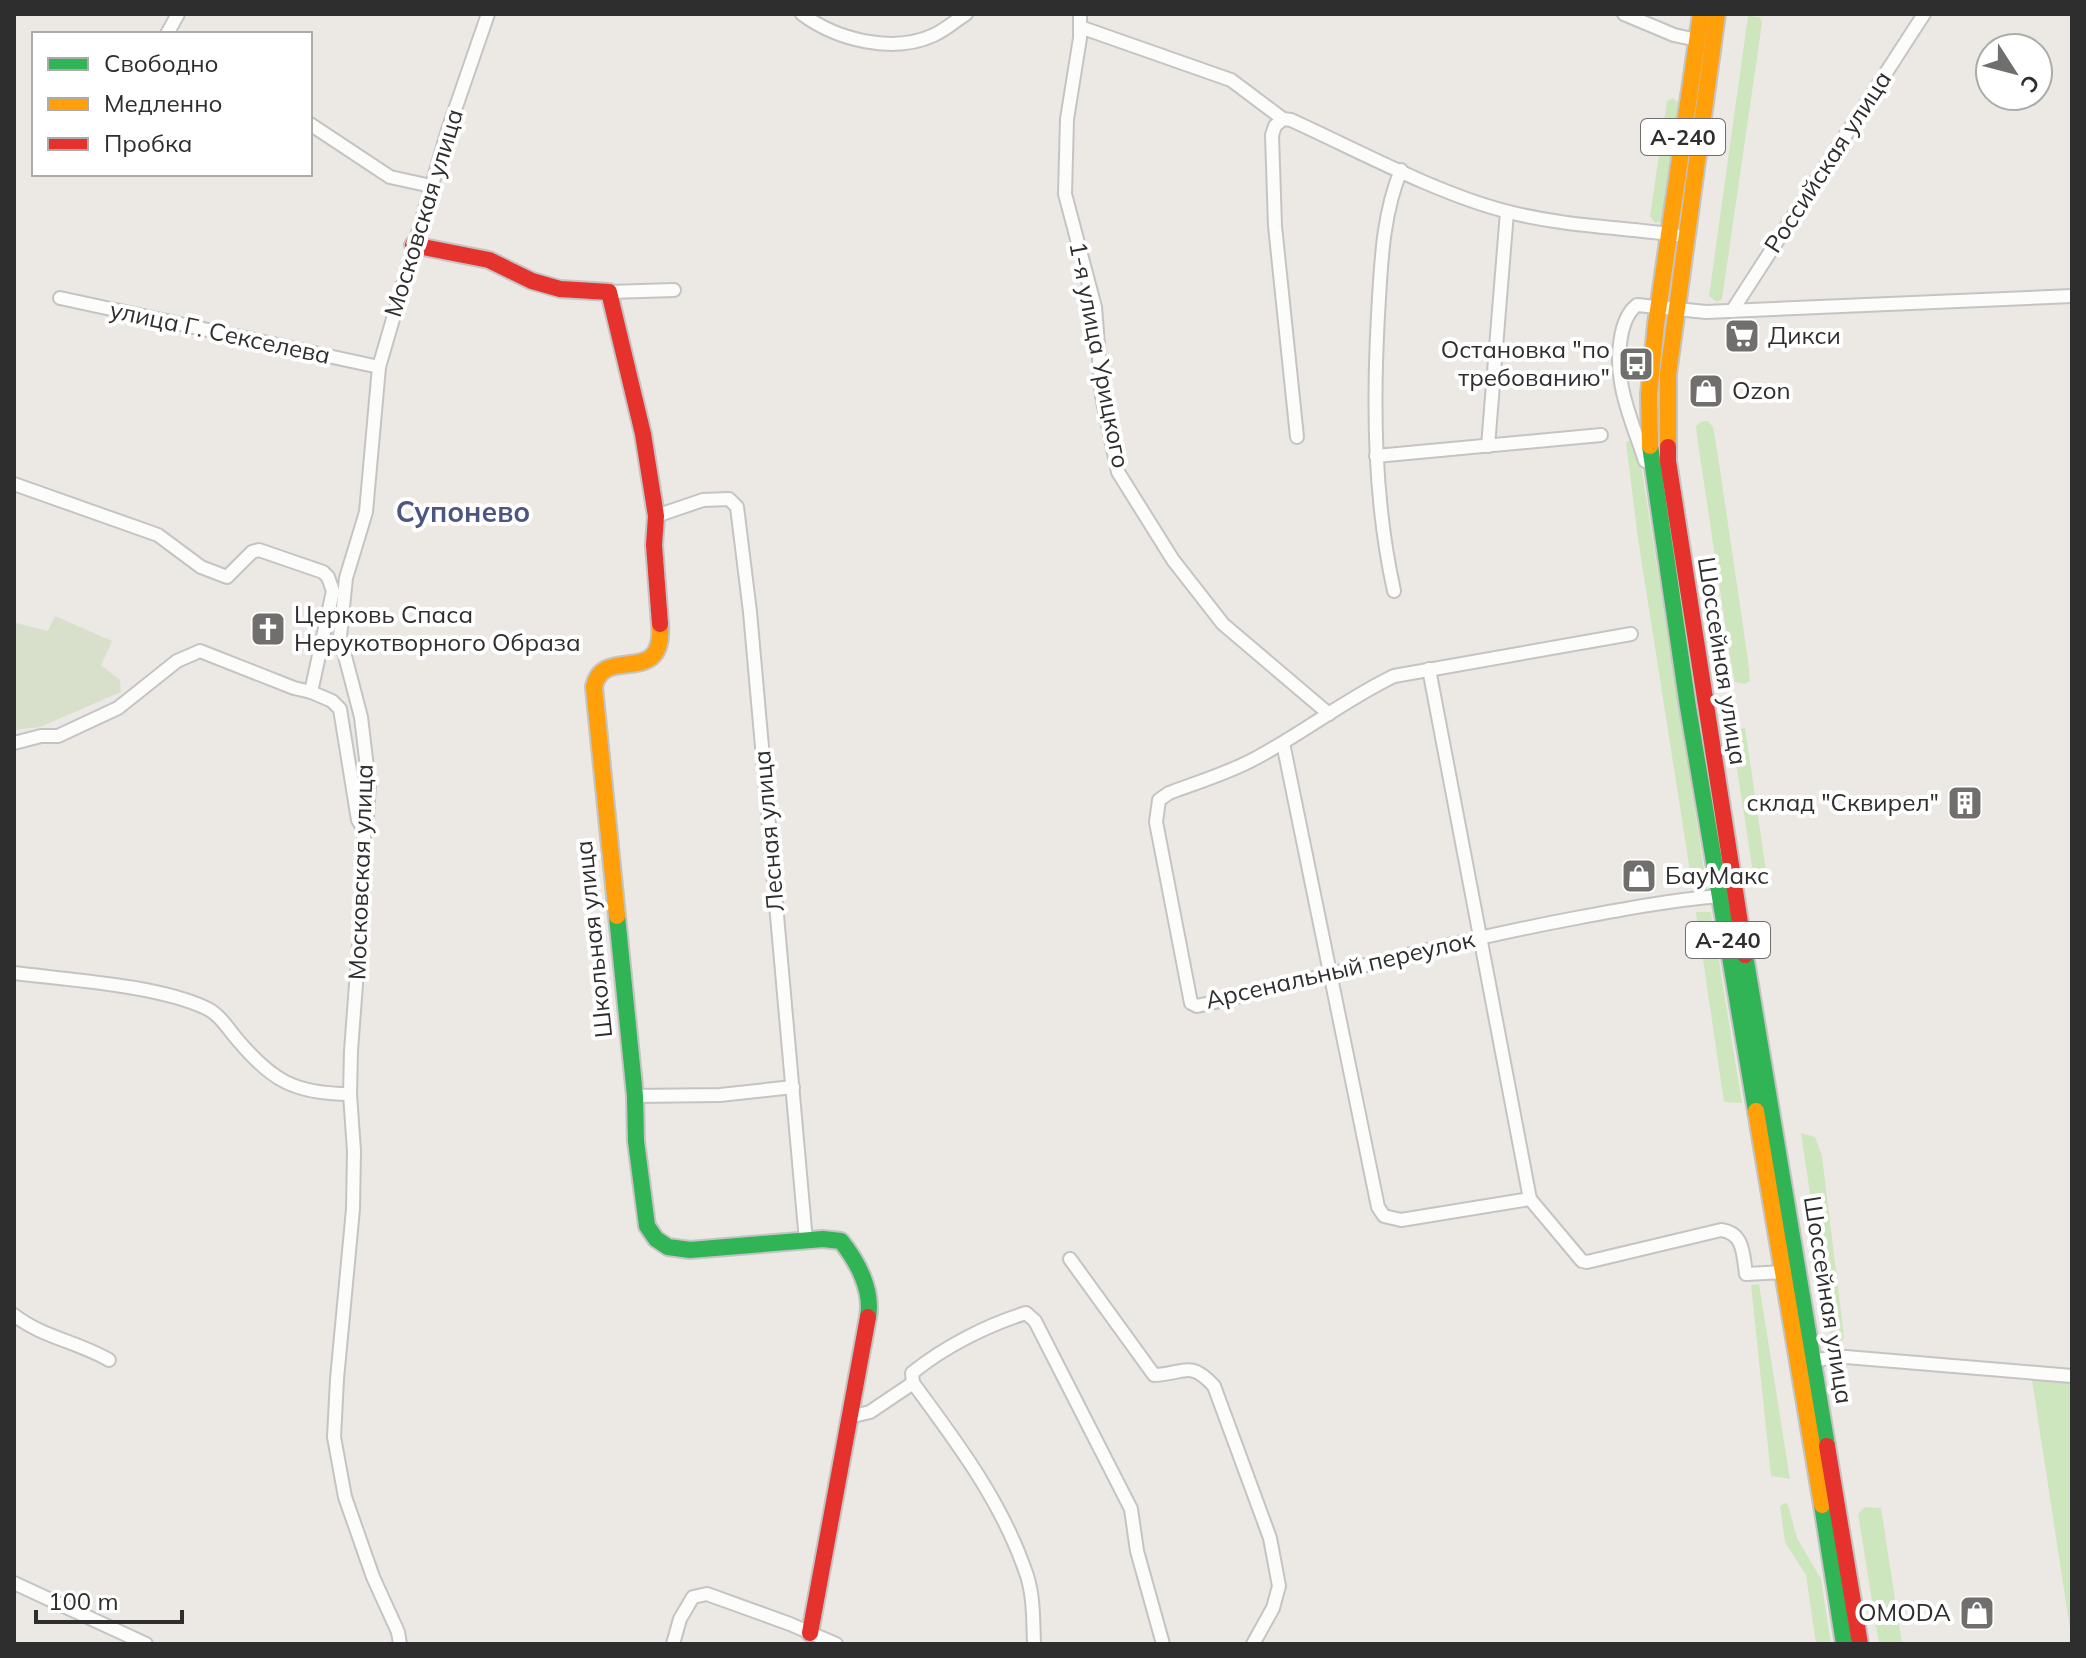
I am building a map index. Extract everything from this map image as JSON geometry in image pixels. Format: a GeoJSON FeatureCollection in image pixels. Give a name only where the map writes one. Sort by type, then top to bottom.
{"type":"FeatureCollection","features":[{"type":"Feature","properties":{"kind":"main road","name":"А-240"},"geometry":{"type":"LineString","coordinates":[[1697,40],[1701,14]]}},
{"type":"Feature","properties":{"kind":"main road","name":"Шоссейная улица"},"geometry":{"type":"LineString","coordinates":[[1717,14],[1666,399],[1671,485],[1736,899],[1860,1644]]}},
{"type":"Feature","properties":{"kind":"main road","name":"Шоссейная улица"},"geometry":{"type":"LineString","coordinates":[[1697,40],[1658,307],[1649,394],[1650,445],[1654,488],[1720,896],[1844,1644]]}},
{"type":"Feature","properties":{"kind":"main road"},"geometry":{"type":"LineString","coordinates":[[413,245],[489,260],[532,281],[560,289],[609,292]]}},
{"type":"Feature","properties":{"kind":"main road","name":"Школьная улица"},"geometry":{"type":"LineString","coordinates":[[609,292],[643,434],[656,516],[654,545],[661,644],[651,660],[609,667],[598,674],[594,687],[635,1096],[636,1141],[647,1226],[656,1239],[668,1247],[690,1250],[823,1239],[841,1241],[854,1257],[867,1284],[870,1309],[810,1633]]}},
{"type":"Feature","properties":{"kind":"street","name":"Московская улица"},"geometry":{"type":"LineString","coordinates":[[400,1644],[345,1497],[334,1437],[353,1209],[354,1151],[350,1094],[369,784],[363,734],[340,637],[346,578],[366,512],[379,367],[431,186],[488,14]]}},
{"type":"Feature","properties":{"kind":"street"},"geometry":{"type":"LineString","coordinates":[[802,14],[813,23],[857,39],[893,46],[933,35],[966,14]]}},
{"type":"Feature","properties":{"kind":"street"},"geometry":{"type":"LineString","coordinates":[[1624,14],[1674,35],[1697,40]]}},
{"type":"Feature","properties":{"kind":"street","name":"Российская улица"},"geometry":{"type":"LineString","coordinates":[[1732,311],[1924,14]]}},
{"type":"Feature","properties":{"kind":"street"},"geometry":{"type":"LineString","coordinates":[[1080,21],[1231,80],[1283,119],[1507,212],[1687,237]]}},
{"type":"Feature","properties":{"kind":"street","name":"1-я улица Урицкого"},"geometry":{"type":"LineString","coordinates":[[1080,21],[1067,119],[1065,194],[1095,307],[1102,396],[1118,472],[1173,560],[1223,624],[1329,714]]}},
{"type":"Feature","properties":{"kind":"street"},"geometry":{"type":"LineString","coordinates":[[1283,119],[1275,126],[1272,135],[1275,226],[1297,437]]}},
{"type":"Feature","properties":{"kind":"street"},"geometry":{"type":"LineString","coordinates":[[312,125],[390,177],[431,186]]}},
{"type":"Feature","properties":{"kind":"street"},"geometry":{"type":"LineString","coordinates":[[1394,591],[1381,525],[1376,456],[1376,351],[1381,253],[1392,196],[1401,170]]}},
{"type":"Feature","properties":{"kind":"street"},"geometry":{"type":"LineString","coordinates":[[1488,446],[1507,212]]}},
{"type":"Feature","properties":{"kind":"street"},"geometry":{"type":"LineString","coordinates":[[609,292],[674,290]]}},
{"type":"Feature","properties":{"kind":"street"},"geometry":{"type":"LineString","coordinates":[[1654,488],[1623,391],[1620,370],[1624,327],[1629,312],[1637,305],[1694,312],[2072,296]]}},
{"type":"Feature","properties":{"kind":"street","name":"улица Г. Секселева"},"geometry":{"type":"LineString","coordinates":[[60,298],[379,367]]}},
{"type":"Feature","properties":{"kind":"street"},"geometry":{"type":"LineString","coordinates":[[1376,456],[1601,435]]}},
{"type":"Feature","properties":{"kind":"street"},"geometry":{"type":"LineString","coordinates":[[14,484],[158,535],[201,567],[227,577],[252,552],[259,550],[323,572],[331,584],[332,599],[311,692]]}},
{"type":"Feature","properties":{"kind":"street","name":"Лесная улица"},"geometry":{"type":"LineString","coordinates":[[656,516],[703,500],[729,499],[737,507],[750,612],[806,1241]]}},
{"type":"Feature","properties":{"kind":"street","name":"Арсенальный переулок"},"geometry":{"type":"LineString","coordinates":[[1631,634],[1394,676],[1370,687],[1252,760],[1169,793],[1159,800],[1156,822],[1191,1003],[1197,1006],[1332,975],[1481,936],[1660,903],[1720,896]]}},
{"type":"Feature","properties":{"kind":"street"},"geometry":{"type":"LineString","coordinates":[[14,743],[41,736],[58,736],[96,719],[118,708],[177,661],[200,651],[311,692],[332,701],[340,709],[358,820],[364,830]]}},
{"type":"Feature","properties":{"kind":"street"},"geometry":{"type":"LineString","coordinates":[[1429,669],[1530,1199],[1582,1261],[1721,1230],[1734,1233],[1738,1238],[1746,1274],[1784,1272]]}},
{"type":"Feature","properties":{"kind":"street"},"geometry":{"type":"LineString","coordinates":[[1283,743],[1378,1207],[1384,1216],[1401,1220],[1530,1199]]}},
{"type":"Feature","properties":{"kind":"street"},"geometry":{"type":"LineString","coordinates":[[14,973],[141,991],[194,1003],[210,1010],[221,1020],[272,1077],[320,1094],[350,1094]]}},
{"type":"Feature","properties":{"kind":"street"},"geometry":{"type":"LineString","coordinates":[[635,1096],[720,1095],[793,1087]]}},
{"type":"Feature","properties":{"kind":"street"},"geometry":{"type":"LineString","coordinates":[[1070,1259],[1154,1375],[1188,1369],[1201,1372],[1214,1386],[1270,1538],[1279,1586],[1273,1608],[1253,1644]]}},
{"type":"Feature","properties":{"kind":"street"},"geometry":{"type":"LineString","coordinates":[[1034,1644],[1032,1598],[1026,1571],[1005,1522],[965,1454],[913,1383],[912,1373],[927,1360],[1026,1313],[1035,1321],[1131,1509],[1137,1551],[1163,1644]]}},
{"type":"Feature","properties":{"kind":"street"},"geometry":{"type":"LineString","coordinates":[[14,1315],[51,1336],[88,1347],[109,1360]]}},
{"type":"Feature","properties":{"kind":"street"},"geometry":{"type":"LineString","coordinates":[[1814,1360],[1846,1357],[2072,1376]]}},
{"type":"Feature","properties":{"kind":"street"},"geometry":{"type":"LineString","coordinates":[[849,1417],[870,1412],[913,1383]]}},
{"type":"Feature","properties":{"kind":"street"},"geometry":{"type":"LineString","coordinates":[[14,1583],[146,1644]]}},
{"type":"Feature","properties":{"kind":"street"},"geometry":{"type":"LineString","coordinates":[[673,1644],[680,1619],[693,1597],[707,1594],[836,1644]]}},
{"type":"Feature","properties":{"kind":"green space"},"geometry":{"type":"Polygon","coordinates":[[[1748,16],[1760,17],[1762,23],[1722,299],[1717,302],[1709,296],[1748,16]]]}},
{"type":"Feature","properties":{"kind":"green space"},"geometry":{"type":"Polygon","coordinates":[[[1673,98],[1679,103],[1664,221],[1655,223],[1650,216],[1667,101],[1673,98]]]}},
{"type":"Feature","properties":{"kind":"green space"},"geometry":{"type":"Polygon","coordinates":[[[1708,421],[1713,427],[1718,456],[1748,660],[1750,681],[1745,684],[1735,682],[1730,657],[1697,436],[1696,426],[1708,421]]]}},
{"type":"Feature","properties":{"kind":"green space"},"geometry":{"type":"Polygon","coordinates":[[[1626,442],[1637,446],[1640,458],[1707,889],[1693,890],[1638,539],[1626,442]]]}},
{"type":"Feature","properties":{"kind":"green space"},"geometry":{"type":"Polygon","coordinates":[[[55,616],[112,641],[101,665],[120,680],[121,692],[40,727],[14,730],[14,626],[16,623],[48,631],[55,616]]]}},
{"type":"Feature","properties":{"kind":"green space"},"geometry":{"type":"Polygon","coordinates":[[[1745,728],[1768,884],[1755,885],[1731,731],[1745,728]]]}},
{"type":"Feature","properties":{"kind":"green space"},"geometry":{"type":"Polygon","coordinates":[[[1696,912],[1711,912],[1742,1103],[1724,1102],[1696,912]]]}},
{"type":"Feature","properties":{"kind":"green space"},"geometry":{"type":"Polygon","coordinates":[[[1801,1133],[1815,1137],[1822,1156],[1844,1337],[1841,1343],[1832,1342],[1801,1133]]]}},
{"type":"Feature","properties":{"kind":"green space"},"geometry":{"type":"Polygon","coordinates":[[[1759,1284],[1790,1479],[1771,1476],[1751,1285],[1759,1284]]]}},
{"type":"Feature","properties":{"kind":"green space"},"geometry":{"type":"Polygon","coordinates":[[[2032,1380],[2072,1383],[2072,1642],[2032,1380]]]}},
{"type":"Feature","properties":{"kind":"green space"},"geometry":{"type":"Polygon","coordinates":[[[1785,1503],[1797,1538],[1821,1579],[1831,1644],[1816,1644],[1806,1575],[1785,1542],[1780,1506],[1785,1503]]]}},
{"type":"Feature","properties":{"kind":"green space"},"geometry":{"type":"Polygon","coordinates":[[[1865,1507],[1881,1508],[1902,1644],[1879,1644],[1858,1514],[1865,1507]]]}},
{"type":"Feature","properties":{"kind":"traffic: fast"},"geometry":{"type":"LineString","coordinates":[[1650,446],[1688,707],[1756,1111]]}},
{"type":"Feature","properties":{"kind":"traffic: fast"},"geometry":{"type":"LineString","coordinates":[[617,916],[635,1096],[636,1141],[647,1226],[656,1239],[668,1247],[690,1250],[823,1239],[841,1241],[866,1286],[868,1317]]}},
{"type":"Feature","properties":{"kind":"traffic: fast"},"geometry":{"type":"LineString","coordinates":[[1745,955],[1827,1446]]}},
{"type":"Feature","properties":{"kind":"traffic: fast"},"geometry":{"type":"LineString","coordinates":[[1822,1505],[1844,1644]]}},
{"type":"Feature","properties":{"kind":"traffic: slow"},"geometry":{"type":"LineString","coordinates":[[1650,446],[1649,394],[1656,324],[1701,14]]}},
{"type":"Feature","properties":{"kind":"traffic: slow"},"geometry":{"type":"LineString","coordinates":[[1668,447],[1668,374],[1717,14]]}},
{"type":"Feature","properties":{"kind":"traffic: slow"},"geometry":{"type":"LineString","coordinates":[[617,916],[594,687],[600,674],[609,668],[644,661],[653,656],[659,644],[660,624]]}},
{"type":"Feature","properties":{"kind":"traffic: slow"},"geometry":{"type":"LineString","coordinates":[[1756,1111],[1822,1505]]}},
{"type":"Feature","properties":{"kind":"traffic: jam"},"geometry":{"type":"LineString","coordinates":[[413,245],[489,260],[532,281],[560,289],[609,292],[643,434],[656,516],[654,545],[660,624]]}},
{"type":"Feature","properties":{"kind":"traffic: jam"},"geometry":{"type":"LineString","coordinates":[[1668,447],[1745,955]]}},
{"type":"Feature","properties":{"kind":"traffic: jam"},"geometry":{"type":"LineString","coordinates":[[810,1633],[868,1317]]}},
{"type":"Feature","properties":{"kind":"traffic: jam"},"geometry":{"type":"LineString","coordinates":[[1827,1446],[1860,1644]]}},
{"type":"Feature","properties":{"kind":"place","name":"Дикси"},"geometry":{"type":"Point","coordinates":[1742,336]}},
{"type":"Feature","properties":{"kind":"place","name":"Остановка \"по требованию\""},"geometry":{"type":"Point","coordinates":[1636,364]}},
{"type":"Feature","properties":{"kind":"place","name":"Ozon"},"geometry":{"type":"Point","coordinates":[1706,391]}},
{"type":"Feature","properties":{"kind":"place","name":"Церковь Спаса Нерукотворного Образа"},"geometry":{"type":"Point","coordinates":[268,629]}},
{"type":"Feature","properties":{"kind":"place","name":"склад \"Сквирел\""},"geometry":{"type":"Point","coordinates":[1965,803]}},
{"type":"Feature","properties":{"kind":"place","name":"БауМакс"},"geometry":{"type":"Point","coordinates":[1639,876]}},
{"type":"Feature","properties":{"kind":"place","name":"OMODA"},"geometry":{"type":"Point","coordinates":[1977,1613]}},
{"type":"Feature","properties":{"kind":"district","name":"Супонево"},"geometry":{"type":"Point","coordinates":[463,512]}}]}
